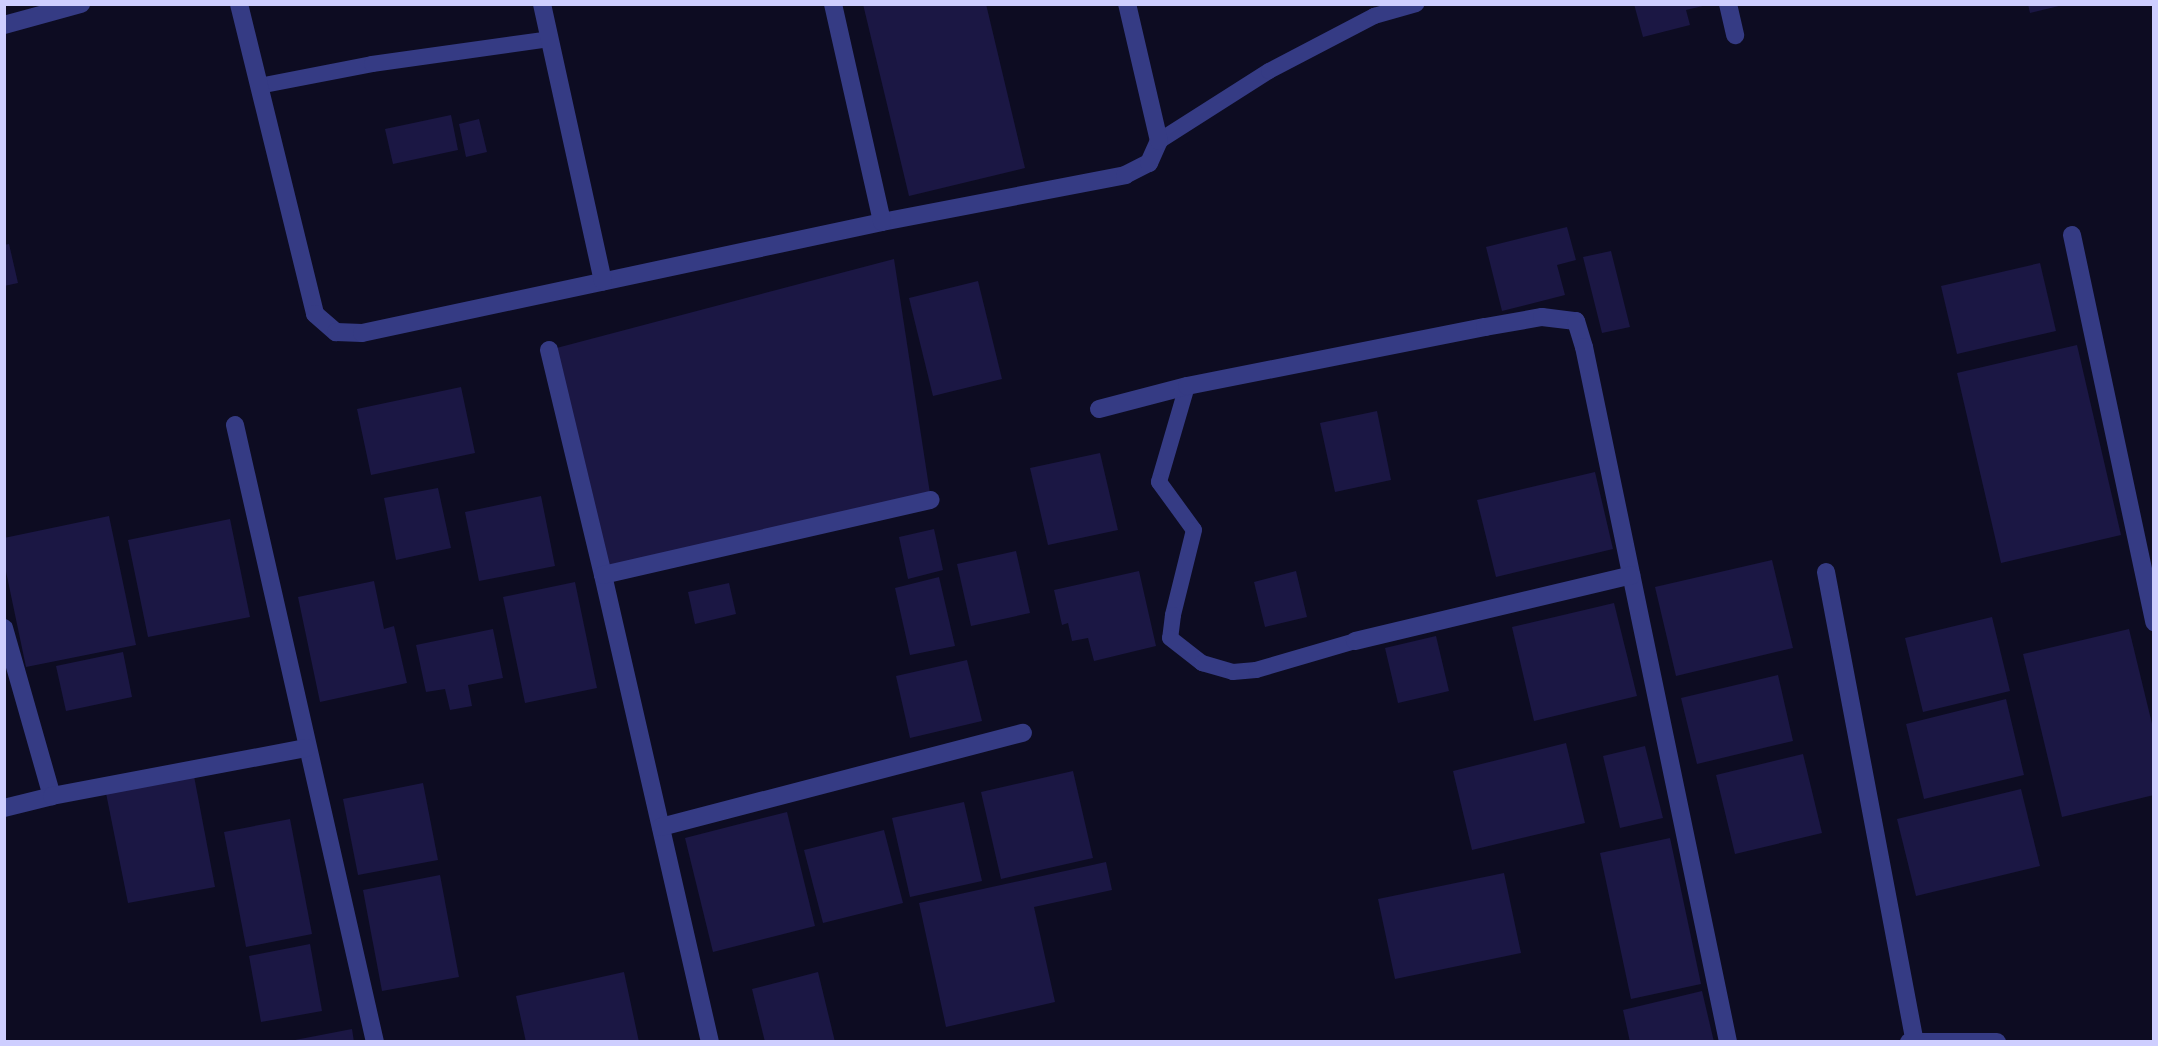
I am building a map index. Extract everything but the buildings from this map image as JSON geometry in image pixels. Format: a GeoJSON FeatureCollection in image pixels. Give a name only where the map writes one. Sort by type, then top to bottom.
{"type":"FeatureCollection","features":[{"type":"Feature","properties":{"kind":"street"},"geometry":{"type":"LineString","coordinates":[[4,26],[81,4]]}},
{"type":"Feature","properties":{"kind":"street"},"geometry":{"type":"LineString","coordinates":[[239,4],[315,314],[336,332],[362,333],[882,222],[1125,175],[1149,163],[1159,141],[1127,4]]}},
{"type":"Feature","properties":{"kind":"street"},"geometry":{"type":"LineString","coordinates":[[542,4],[603,281]]}},
{"type":"Feature","properties":{"kind":"street"},"geometry":{"type":"LineString","coordinates":[[833,4],[882,222]]}},
{"type":"Feature","properties":{"kind":"street"},"geometry":{"type":"LineString","coordinates":[[1728,4],[1735,35]]}},
{"type":"Feature","properties":{"kind":"street"},"geometry":{"type":"LineString","coordinates":[[2072,235],[2154,622]]}},
{"type":"Feature","properties":{"kind":"street"},"geometry":{"type":"LineString","coordinates":[[1099,409],[1187,386],[1542,317],[1576,321],[1584,347],[1728,1041]]}},
{"type":"Feature","properties":{"kind":"street"},"geometry":{"type":"LineString","coordinates":[[549,350],[710,1041]]}},
{"type":"Feature","properties":{"kind":"street"},"geometry":{"type":"LineString","coordinates":[[235,425],[375,1041]]}},
{"type":"Feature","properties":{"kind":"street"},"geometry":{"type":"LineString","coordinates":[[603,575],[932,500]]}},
{"type":"Feature","properties":{"kind":"street"},"geometry":{"type":"LineString","coordinates":[[1826,572],[1912,1041],[1997,1041]]}},
{"type":"Feature","properties":{"kind":"street"},"geometry":{"type":"LineString","coordinates":[[1355,641],[1631,575]]}},
{"type":"Feature","properties":{"kind":"street"},"geometry":{"type":"LineString","coordinates":[[4,628],[52,796]]}},
{"type":"Feature","properties":{"kind":"street"},"geometry":{"type":"LineString","coordinates":[[661,827],[1023,733]]}},
{"type":"Feature","properties":{"kind":"street"},"geometry":{"type":"LineString","coordinates":[[4,808],[52,796],[307,748]]}},
{"type":"Feature","properties":{"kind":"lane"},"geometry":{"type":"LineString","coordinates":[[1159,141],[1269,70],[1374,16],[1416,4]]}},
{"type":"Feature","properties":{"kind":"lane"},"geometry":{"type":"LineString","coordinates":[[259,86],[372,64],[549,39]]}},
{"type":"Feature","properties":{"kind":"lane"},"geometry":{"type":"LineString","coordinates":[[1187,386],[1159,482],[1194,530],[1173,615],[1170,638],[1202,663],[1233,672],[1256,670],[1355,641]]}}]}
